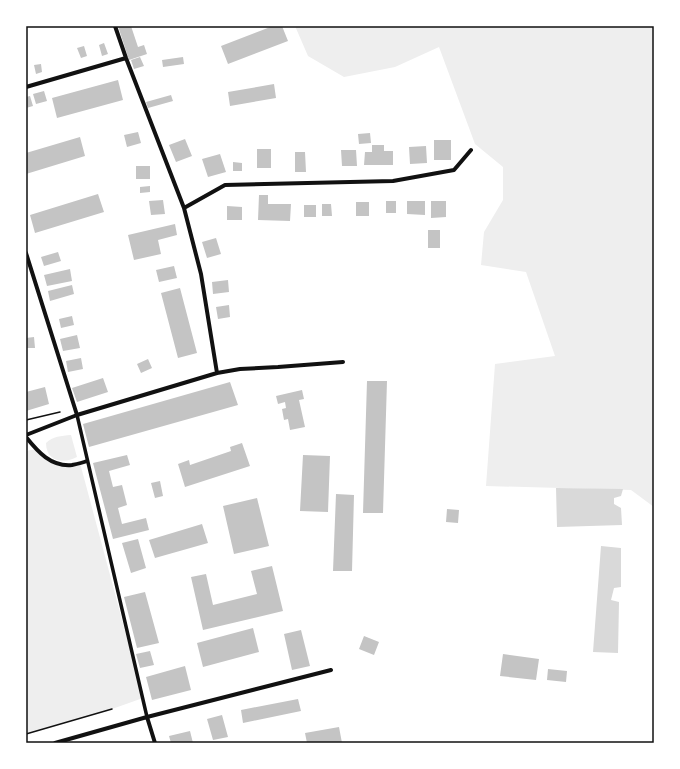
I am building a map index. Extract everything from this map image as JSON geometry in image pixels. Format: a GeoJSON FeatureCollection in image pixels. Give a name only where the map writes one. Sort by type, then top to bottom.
{"type":"FeatureCollection","features":[{"type":"Feature","properties":{"kind":"street"},"geometry":{"type":"LineString","coordinates":[[115,26],[184,208],[201,274],[217,373]]}},
{"type":"Feature","properties":{"kind":"street"},"geometry":{"type":"LineString","coordinates":[[26,87],[126,58]]}},
{"type":"Feature","properties":{"kind":"street"},"geometry":{"type":"LineString","coordinates":[[184,208],[225,185],[393,181],[454,170],[471,150]]}},
{"type":"Feature","properties":{"kind":"street"},"geometry":{"type":"LineString","coordinates":[[26,253],[77,415],[155,743]]}},
{"type":"Feature","properties":{"kind":"street"},"geometry":{"type":"LineString","coordinates":[[88,461],[72,465],[53,463],[36,449],[26,436],[77,415],[217,373],[240,369],[343,362]]}},
{"type":"Feature","properties":{"kind":"street"},"geometry":{"type":"LineString","coordinates":[[55,743],[331,670]]}},
{"type":"Feature","properties":{"kind":"path"},"geometry":{"type":"LineString","coordinates":[[26,420],[60,412]]}},
{"type":"Feature","properties":{"kind":"path"},"geometry":{"type":"LineString","coordinates":[[26,734],[112,709]]}},
{"type":"Feature","properties":{"kind":"shaded area"},"geometry":{"type":"Polygon","coordinates":[[[295,26],[654,26],[654,507],[631,490],[486,486],[495,364],[555,356],[526,272],[481,265],[484,232],[503,200],[503,167],[475,144],[439,47],[395,67],[344,77],[308,56],[295,26]]]}},
{"type":"Feature","properties":{"kind":"shaded area"},"geometry":{"type":"Polygon","coordinates":[[[71,435],[77,457],[61,461],[52,458],[47,449],[46,443],[54,438],[71,435]]]}},
{"type":"Feature","properties":{"kind":"shaded area"},"geometry":{"type":"Polygon","coordinates":[[[36,449],[45,457],[63,465],[80,463],[143,698],[112,709],[26,733],[26,451],[36,449]]]}},
{"type":"Feature","properties":{"kind":"shaded area"},"geometry":{"type":"Polygon","coordinates":[[[556,488],[623,489],[621,496],[614,498],[614,504],[621,508],[622,525],[557,527],[556,488]]]}},
{"type":"Feature","properties":{"kind":"shaded area"},"geometry":{"type":"Polygon","coordinates":[[[601,546],[621,548],[621,587],[614,588],[611,600],[619,602],[618,653],[593,652],[601,546]]]}},
{"type":"Feature","properties":{"kind":"building"},"geometry":{"type":"Polygon","coordinates":[[[118,26],[131,26],[138,47],[144,45],[147,54],[129,60],[118,26]]]}},
{"type":"Feature","properties":{"kind":"building"},"geometry":{"type":"Polygon","coordinates":[[[273,26],[282,26],[288,41],[228,64],[221,46],[273,26]]]}},
{"type":"Feature","properties":{"kind":"building"},"geometry":{"type":"Polygon","coordinates":[[[104,43],[108,54],[102,56],[99,45],[104,43]]]}},
{"type":"Feature","properties":{"kind":"building"},"geometry":{"type":"Polygon","coordinates":[[[84,46],[87,56],[81,58],[77,48],[84,46]]]}},
{"type":"Feature","properties":{"kind":"building"},"geometry":{"type":"Polygon","coordinates":[[[140,57],[144,66],[134,69],[131,60],[140,57]]]}},
{"type":"Feature","properties":{"kind":"building"},"geometry":{"type":"Polygon","coordinates":[[[183,57],[184,64],[163,67],[162,60],[183,57]]]}},
{"type":"Feature","properties":{"kind":"building"},"geometry":{"type":"Polygon","coordinates":[[[41,64],[42,72],[36,74],[34,65],[41,64]]]}},
{"type":"Feature","properties":{"kind":"building"},"geometry":{"type":"Polygon","coordinates":[[[118,80],[123,100],[57,118],[52,98],[118,80]]]}},
{"type":"Feature","properties":{"kind":"building"},"geometry":{"type":"Polygon","coordinates":[[[274,84],[276,98],[230,106],[228,92],[274,84]]]}},
{"type":"Feature","properties":{"kind":"building"},"geometry":{"type":"Polygon","coordinates":[[[44,91],[47,101],[36,104],[33,94],[44,91]]]}},
{"type":"Feature","properties":{"kind":"building"},"geometry":{"type":"Polygon","coordinates":[[[171,95],[173,101],[148,108],[146,102],[171,95]]]}},
{"type":"Feature","properties":{"kind":"building"},"geometry":{"type":"Polygon","coordinates":[[[30,96],[33,106],[26,108],[26,97],[30,96]]]}},
{"type":"Feature","properties":{"kind":"building"},"geometry":{"type":"Polygon","coordinates":[[[138,132],[141,143],[127,147],[124,135],[138,132]]]}},
{"type":"Feature","properties":{"kind":"building"},"geometry":{"type":"Polygon","coordinates":[[[370,133],[371,143],[359,144],[358,134],[370,133]]]}},
{"type":"Feature","properties":{"kind":"building"},"geometry":{"type":"Polygon","coordinates":[[[80,137],[85,156],[26,174],[26,153],[80,137]]]}},
{"type":"Feature","properties":{"kind":"building"},"geometry":{"type":"Polygon","coordinates":[[[185,139],[192,156],[176,162],[169,145],[185,139]]]}},
{"type":"Feature","properties":{"kind":"building"},"geometry":{"type":"Polygon","coordinates":[[[434,140],[451,140],[451,160],[434,160],[434,140]]]}},
{"type":"Feature","properties":{"kind":"building"},"geometry":{"type":"Polygon","coordinates":[[[372,145],[384,145],[384,151],[393,151],[393,165],[364,165],[365,152],[372,152],[372,145]]]}},
{"type":"Feature","properties":{"kind":"building"},"geometry":{"type":"Polygon","coordinates":[[[426,146],[427,163],[410,164],[409,147],[426,146]]]}},
{"type":"Feature","properties":{"kind":"building"},"geometry":{"type":"Polygon","coordinates":[[[257,149],[271,149],[271,168],[257,168],[257,149]]]}},
{"type":"Feature","properties":{"kind":"building"},"geometry":{"type":"Polygon","coordinates":[[[341,150],[356,150],[357,166],[342,166],[341,150]]]}},
{"type":"Feature","properties":{"kind":"building"},"geometry":{"type":"Polygon","coordinates":[[[295,152],[305,152],[306,172],[295,172],[295,152]]]}},
{"type":"Feature","properties":{"kind":"building"},"geometry":{"type":"Polygon","coordinates":[[[220,154],[226,172],[208,177],[202,159],[220,154]]]}},
{"type":"Feature","properties":{"kind":"building"},"geometry":{"type":"Polygon","coordinates":[[[233,162],[242,163],[242,171],[233,171],[233,162]]]}},
{"type":"Feature","properties":{"kind":"building"},"geometry":{"type":"Polygon","coordinates":[[[136,166],[150,166],[150,179],[136,179],[136,166]]]}},
{"type":"Feature","properties":{"kind":"building"},"geometry":{"type":"Polygon","coordinates":[[[150,186],[150,192],[140,193],[140,187],[150,186]]]}},
{"type":"Feature","properties":{"kind":"building"},"geometry":{"type":"Polygon","coordinates":[[[98,194],[104,212],[35,233],[30,215],[98,194]]]}},
{"type":"Feature","properties":{"kind":"building"},"geometry":{"type":"Polygon","coordinates":[[[259,195],[268,195],[268,204],[291,204],[290,221],[258,220],[259,195]]]}},
{"type":"Feature","properties":{"kind":"building"},"geometry":{"type":"Polygon","coordinates":[[[163,200],[165,214],[151,215],[149,201],[163,200]]]}},
{"type":"Feature","properties":{"kind":"building"},"geometry":{"type":"Polygon","coordinates":[[[386,201],[396,201],[396,213],[386,213],[386,201]]]}},
{"type":"Feature","properties":{"kind":"building"},"geometry":{"type":"Polygon","coordinates":[[[407,201],[425,201],[425,215],[407,214],[407,201]]]}},
{"type":"Feature","properties":{"kind":"building"},"geometry":{"type":"Polygon","coordinates":[[[431,201],[446,201],[446,217],[431,218],[431,201]]]}},
{"type":"Feature","properties":{"kind":"building"},"geometry":{"type":"Polygon","coordinates":[[[356,202],[369,202],[369,216],[356,216],[356,202]]]}},
{"type":"Feature","properties":{"kind":"building"},"geometry":{"type":"Polygon","coordinates":[[[322,204],[331,204],[332,216],[322,216],[322,204]]]}},
{"type":"Feature","properties":{"kind":"building"},"geometry":{"type":"Polygon","coordinates":[[[304,205],[316,205],[316,217],[304,217],[304,205]]]}},
{"type":"Feature","properties":{"kind":"building"},"geometry":{"type":"Polygon","coordinates":[[[227,206],[242,207],[242,220],[227,220],[227,206]]]}},
{"type":"Feature","properties":{"kind":"building"},"geometry":{"type":"Polygon","coordinates":[[[175,224],[177,235],[158,240],[161,254],[134,260],[128,235],[175,224]]]}},
{"type":"Feature","properties":{"kind":"building"},"geometry":{"type":"Polygon","coordinates":[[[428,230],[440,230],[440,248],[428,248],[428,230]]]}},
{"type":"Feature","properties":{"kind":"building"},"geometry":{"type":"Polygon","coordinates":[[[216,238],[221,254],[207,258],[202,242],[216,238]]]}},
{"type":"Feature","properties":{"kind":"building"},"geometry":{"type":"Polygon","coordinates":[[[58,252],[61,261],[44,266],[41,257],[58,252]]]}},
{"type":"Feature","properties":{"kind":"building"},"geometry":{"type":"Polygon","coordinates":[[[174,266],[177,278],[159,282],[156,270],[174,266]]]}},
{"type":"Feature","properties":{"kind":"building"},"geometry":{"type":"Polygon","coordinates":[[[70,269],[72,281],[47,286],[44,275],[70,269]]]}},
{"type":"Feature","properties":{"kind":"building"},"geometry":{"type":"Polygon","coordinates":[[[228,280],[229,292],[213,294],[212,282],[228,280]]]}},
{"type":"Feature","properties":{"kind":"building"},"geometry":{"type":"Polygon","coordinates":[[[72,285],[74,294],[50,301],[48,291],[72,285]]]}},
{"type":"Feature","properties":{"kind":"building"},"geometry":{"type":"Polygon","coordinates":[[[180,288],[197,353],[178,358],[161,293],[180,288]]]}},
{"type":"Feature","properties":{"kind":"building"},"geometry":{"type":"Polygon","coordinates":[[[229,305],[230,317],[218,319],[216,307],[229,305]]]}},
{"type":"Feature","properties":{"kind":"building"},"geometry":{"type":"Polygon","coordinates":[[[72,316],[74,325],[61,328],[59,319],[72,316]]]}},
{"type":"Feature","properties":{"kind":"building"},"geometry":{"type":"Polygon","coordinates":[[[77,335],[80,348],[63,351],[60,339],[77,335]]]}},
{"type":"Feature","properties":{"kind":"building"},"geometry":{"type":"Polygon","coordinates":[[[34,337],[35,348],[26,348],[26,338],[34,337]]]}},
{"type":"Feature","properties":{"kind":"building"},"geometry":{"type":"Polygon","coordinates":[[[81,358],[83,369],[68,372],[66,361],[81,358]]]}},
{"type":"Feature","properties":{"kind":"building"},"geometry":{"type":"Polygon","coordinates":[[[148,359],[152,368],[141,373],[137,364],[148,359]]]}},
{"type":"Feature","properties":{"kind":"building"},"geometry":{"type":"Polygon","coordinates":[[[103,378],[108,392],[77,402],[72,388],[103,378]]]}},
{"type":"Feature","properties":{"kind":"building"},"geometry":{"type":"Polygon","coordinates":[[[367,381],[387,381],[383,513],[363,513],[367,381]]]}},
{"type":"Feature","properties":{"kind":"building"},"geometry":{"type":"Polygon","coordinates":[[[230,382],[238,405],[89,447],[83,424],[230,382]]]}},
{"type":"Feature","properties":{"kind":"building"},"geometry":{"type":"Polygon","coordinates":[[[45,387],[49,404],[26,411],[26,392],[45,387]]]}},
{"type":"Feature","properties":{"kind":"building"},"geometry":{"type":"Polygon","coordinates":[[[302,390],[304,399],[299,400],[305,427],[290,430],[288,419],[284,420],[282,409],[286,408],[285,402],[278,404],[276,396],[302,390]]]}},
{"type":"Feature","properties":{"kind":"building"},"geometry":{"type":"Polygon","coordinates":[[[242,443],[250,466],[185,487],[178,464],[189,460],[190,465],[231,451],[230,447],[242,443]]]}},
{"type":"Feature","properties":{"kind":"building"},"geometry":{"type":"Polygon","coordinates":[[[127,455],[130,465],[109,471],[113,487],[122,485],[127,505],[118,508],[122,524],[146,518],[149,530],[113,539],[93,463],[127,455]]]}},
{"type":"Feature","properties":{"kind":"building"},"geometry":{"type":"Polygon","coordinates":[[[303,455],[330,456],[328,512],[300,511],[303,455]]]}},
{"type":"Feature","properties":{"kind":"building"},"geometry":{"type":"Polygon","coordinates":[[[160,481],[163,496],[155,498],[151,483],[160,481]]]}},
{"type":"Feature","properties":{"kind":"building"},"geometry":{"type":"Polygon","coordinates":[[[336,494],[354,495],[352,571],[333,571],[336,494]]]}},
{"type":"Feature","properties":{"kind":"building"},"geometry":{"type":"Polygon","coordinates":[[[257,498],[269,546],[234,554],[223,506],[257,498]]]}},
{"type":"Feature","properties":{"kind":"building"},"geometry":{"type":"Polygon","coordinates":[[[447,509],[459,510],[458,523],[446,522],[447,509]]]}},
{"type":"Feature","properties":{"kind":"building"},"geometry":{"type":"Polygon","coordinates":[[[202,524],[208,543],[155,558],[149,540],[202,524]]]}},
{"type":"Feature","properties":{"kind":"building"},"geometry":{"type":"Polygon","coordinates":[[[138,539],[146,568],[131,573],[122,543],[138,539]]]}},
{"type":"Feature","properties":{"kind":"building"},"geometry":{"type":"Polygon","coordinates":[[[272,566],[283,611],[203,630],[191,577],[206,574],[213,605],[257,594],[251,571],[272,566]]]}},
{"type":"Feature","properties":{"kind":"building"},"geometry":{"type":"Polygon","coordinates":[[[145,592],[159,643],[137,648],[124,597],[145,592]]]}},
{"type":"Feature","properties":{"kind":"building"},"geometry":{"type":"Polygon","coordinates":[[[253,628],[259,652],[203,667],[197,643],[253,628]]]}},
{"type":"Feature","properties":{"kind":"building"},"geometry":{"type":"Polygon","coordinates":[[[301,630],[310,666],[292,670],[284,634],[301,630]]]}},
{"type":"Feature","properties":{"kind":"building"},"geometry":{"type":"Polygon","coordinates":[[[364,636],[379,642],[374,655],[359,649],[364,636]]]}},
{"type":"Feature","properties":{"kind":"building"},"geometry":{"type":"Polygon","coordinates":[[[150,651],[154,665],[140,668],[136,654],[150,651]]]}},
{"type":"Feature","properties":{"kind":"building"},"geometry":{"type":"Polygon","coordinates":[[[503,654],[539,659],[536,680],[500,676],[503,654]]]}},
{"type":"Feature","properties":{"kind":"building"},"geometry":{"type":"Polygon","coordinates":[[[185,666],[191,690],[152,700],[146,677],[185,666]]]}},
{"type":"Feature","properties":{"kind":"building"},"geometry":{"type":"Polygon","coordinates":[[[548,669],[567,671],[566,682],[547,680],[548,669]]]}},
{"type":"Feature","properties":{"kind":"building"},"geometry":{"type":"Polygon","coordinates":[[[298,699],[301,711],[243,723],[241,710],[298,699]]]}},
{"type":"Feature","properties":{"kind":"building"},"geometry":{"type":"Polygon","coordinates":[[[222,715],[228,737],[213,740],[207,719],[222,715]]]}},
{"type":"Feature","properties":{"kind":"building"},"geometry":{"type":"Polygon","coordinates":[[[339,727],[342,743],[307,743],[305,733],[339,727]]]}},
{"type":"Feature","properties":{"kind":"building"},"geometry":{"type":"Polygon","coordinates":[[[190,731],[193,743],[171,743],[169,736],[190,731]]]}}]}
